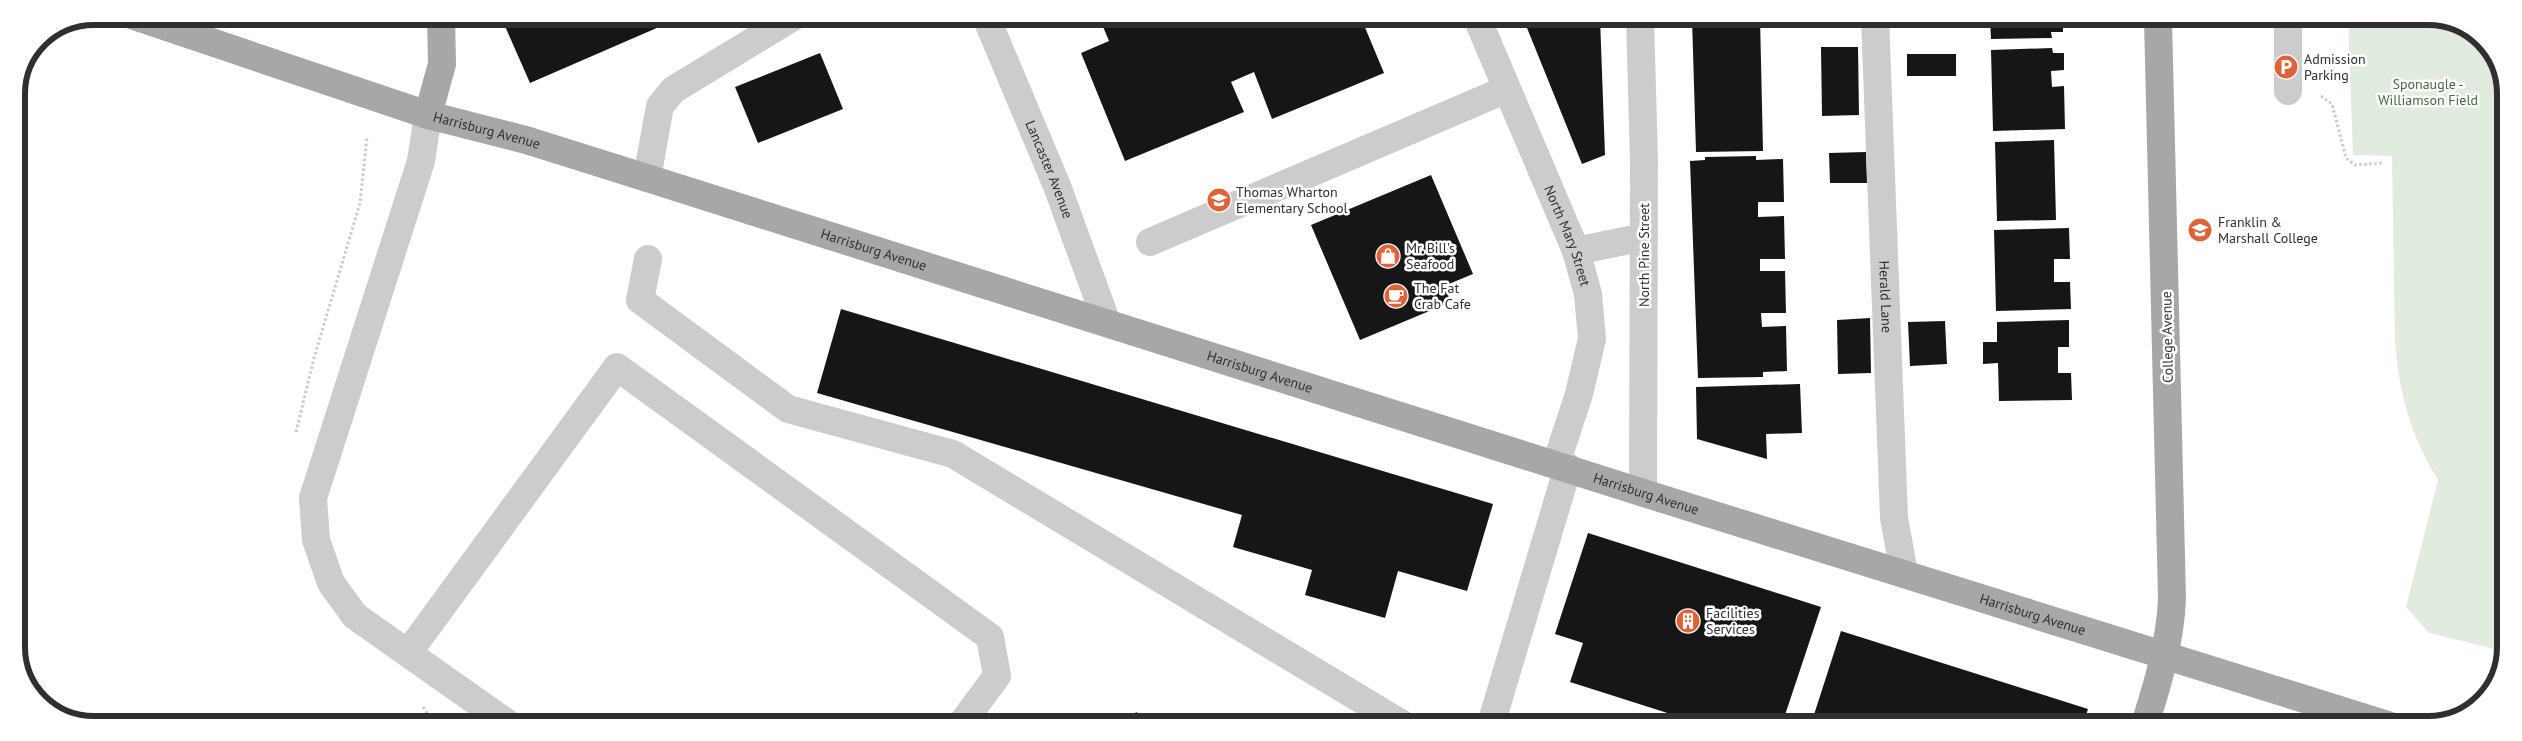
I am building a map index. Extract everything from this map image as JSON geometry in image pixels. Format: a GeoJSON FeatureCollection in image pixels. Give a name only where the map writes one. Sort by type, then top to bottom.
{"type":"FeatureCollection","features":[{"type":"Feature","properties":{"kind":"main road","name":"Harrisburg Avenue"},"geometry":{"type":"LineString","coordinates":[[161,25],[428,115],[526,140],[2359,716]]}},
{"type":"Feature","properties":{"kind":"main road"},"geometry":{"type":"LineString","coordinates":[[428,115],[442,64],[441,25]]}},
{"type":"Feature","properties":{"kind":"main road","name":"College Avenue"},"geometry":{"type":"LineString","coordinates":[[2147,716],[2166,656],[2171,629],[2172,599],[2158,25]]}},
{"type":"Feature","properties":{"kind":"street"},"geometry":{"type":"LineString","coordinates":[[647,178],[660,106],[673,90],[780,25]]}},
{"type":"Feature","properties":{"kind":"street","name":"Lancaster Avenue"},"geometry":{"type":"LineString","coordinates":[[989,25],[1057,186],[1107,323]]}},
{"type":"Feature","properties":{"kind":"street","name":"North Mary Street"},"geometry":{"type":"LineString","coordinates":[[1480,25],[1576,251],[1588,294],[1592,339],[1562,466],[1493,716]]}},
{"type":"Feature","properties":{"kind":"street","name":"North Pine Street"},"geometry":{"type":"LineString","coordinates":[[1640,25],[1644,237],[1643,491]]}},
{"type":"Feature","properties":{"kind":"street","name":"Herald Lane"},"geometry":{"type":"LineString","coordinates":[[1874,25],[1894,518],[1904,573]]}},
{"type":"Feature","properties":{"kind":"street"},"geometry":{"type":"LineString","coordinates":[[2288,25],[2288,91]]}},
{"type":"Feature","properties":{"kind":"street"},"geometry":{"type":"LineString","coordinates":[[1150,242],[1506,89]]}},
{"type":"Feature","properties":{"kind":"street"},"geometry":{"type":"LineString","coordinates":[[428,115],[421,161],[313,498],[316,540],[331,583],[355,616],[498,716]]}},
{"type":"Feature","properties":{"kind":"street"},"geometry":{"type":"LineString","coordinates":[[1576,251],[1644,237]]}},
{"type":"Feature","properties":{"kind":"street"},"geometry":{"type":"LineString","coordinates":[[648,259],[640,300],[788,409],[953,454],[1389,716]]}},
{"type":"Feature","properties":{"kind":"street"},"geometry":{"type":"LineString","coordinates":[[408,653],[617,367],[990,637],[997,676],[967,716]]}},
{"type":"Feature","properties":{"kind":"path"},"geometry":{"type":"LineString","coordinates":[[2288,91],[2318,94],[2332,104],[2346,158],[2355,164],[2383,164]]}},
{"type":"Feature","properties":{"kind":"green space","name":"Sponaugle - Williamson Field"},"geometry":{"type":"Polygon","coordinates":[[[2348,25],[2428,25],[2446,27],[2466,37],[2483,52],[2495,76],[2497,90],[2497,649],[2429,633],[2406,607],[2438,480],[2413,429],[2403,397],[2397,362],[2395,342],[2392,156],[2353,155],[2348,25]]]}},
{"type":"Feature","properties":{"kind":"building"},"geometry":{"type":"Polygon","coordinates":[[[343,25],[354,25],[352,28],[343,25]]]}},
{"type":"Feature","properties":{"kind":"building"},"geometry":{"type":"Polygon","coordinates":[[[505,25],[664,25],[530,83],[505,25]]]}},
{"type":"Feature","properties":{"kind":"building"},"geometry":{"type":"Polygon","coordinates":[[[1102,25],[1364,25],[1384,73],[1272,119],[1254,72],[1231,82],[1244,112],[1125,161],[1081,53],[1109,41],[1102,25]]]}},
{"type":"Feature","properties":{"kind":"building"},"geometry":{"type":"Polygon","coordinates":[[[1526,25],[1600,25],[1605,155],[1582,164],[1526,25]]]}},
{"type":"Feature","properties":{"kind":"building"},"geometry":{"type":"Polygon","coordinates":[[[1692,25],[1760,25],[1763,151],[1696,152],[1692,25]]]}},
{"type":"Feature","properties":{"kind":"building"},"geometry":{"type":"Polygon","coordinates":[[[1990,25],[2063,25],[2063,32],[2051,32],[2052,38],[1991,39],[1990,25]]]}},
{"type":"Feature","properties":{"kind":"building"},"geometry":{"type":"Polygon","coordinates":[[[1821,47],[1858,47],[1859,115],[1822,116],[1821,47]]]}},
{"type":"Feature","properties":{"kind":"building"},"geometry":{"type":"Polygon","coordinates":[[[2052,48],[2053,53],[2064,53],[2064,70],[2051,71],[2052,87],[2064,86],[2065,129],[1993,131],[1991,50],[2052,48]]]}},
{"type":"Feature","properties":{"kind":"building"},"geometry":{"type":"Polygon","coordinates":[[[820,53],[843,109],[758,143],[735,87],[820,53]]]}},
{"type":"Feature","properties":{"kind":"building"},"geometry":{"type":"Polygon","coordinates":[[[1907,54],[1956,54],[1956,76],[1907,76],[1907,54]]]}},
{"type":"Feature","properties":{"kind":"building"},"geometry":{"type":"Polygon","coordinates":[[[2054,140],[2056,220],[1997,221],[1995,142],[2054,140]]]}},
{"type":"Feature","properties":{"kind":"building"},"geometry":{"type":"Polygon","coordinates":[[[1866,152],[1867,183],[1830,183],[1829,153],[1866,152]]]}},
{"type":"Feature","properties":{"kind":"building"},"geometry":{"type":"Polygon","coordinates":[[[1756,156],[1756,160],[1783,159],[1784,202],[1758,202],[1758,217],[1784,216],[1785,259],[1760,259],[1760,271],[1785,271],[1786,313],[1761,313],[1762,327],[1786,326],[1787,371],[1763,372],[1763,377],[1698,378],[1690,161],[1705,160],[1705,157],[1756,156]]]}},
{"type":"Feature","properties":{"kind":"building"},"geometry":{"type":"Polygon","coordinates":[[[1431,175],[1473,274],[1444,286],[1451,302],[1360,340],[1311,225],[1431,175]]]}},
{"type":"Feature","properties":{"kind":"building"},"geometry":{"type":"Polygon","coordinates":[[[2069,228],[2070,259],[2054,259],[2054,282],[2070,282],[2071,309],[1996,311],[1994,230],[2069,228]]]}},
{"type":"Feature","properties":{"kind":"building"},"geometry":{"type":"Polygon","coordinates":[[[841,309],[1493,504],[1467,591],[1398,571],[1385,618],[1305,595],[1312,570],[1233,547],[1242,515],[817,393],[841,309]]]}},
{"type":"Feature","properties":{"kind":"building"},"geometry":{"type":"Polygon","coordinates":[[[1870,318],[1871,373],[1838,374],[1837,320],[1870,318]]]}},
{"type":"Feature","properties":{"kind":"building"},"geometry":{"type":"Polygon","coordinates":[[[2069,320],[2069,347],[2058,347],[2058,373],[2071,373],[2072,400],[1999,401],[1998,363],[1983,364],[1983,342],[1997,342],[1997,322],[2069,320]]]}},
{"type":"Feature","properties":{"kind":"building"},"geometry":{"type":"Polygon","coordinates":[[[1945,321],[1947,364],[1910,366],[1908,322],[1945,321]]]}},
{"type":"Feature","properties":{"kind":"building"},"geometry":{"type":"Polygon","coordinates":[[[1800,384],[1802,433],[1766,434],[1767,459],[1697,439],[1696,387],[1800,384]]]}},
{"type":"Feature","properties":{"kind":"building","name":"Facilities Services"},"geometry":{"type":"Polygon","coordinates":[[[1588,533],[1821,607],[1785,716],[1677,716],[1570,682],[1583,643],[1555,634],[1588,533]]]}},
{"type":"Feature","properties":{"kind":"building"},"geometry":{"type":"Polygon","coordinates":[[[1841,631],[2088,709],[2086,716],[1814,716],[1841,631]]]}},
{"type":"Feature","properties":{"kind":"building"},"geometry":{"type":"Polygon","coordinates":[[[1136,712],[1141,716],[1133,716],[1136,712]]]}},
{"type":"Feature","properties":{"kind":"place","name":"Admission Parking"},"geometry":{"type":"Point","coordinates":[2286,67]}},
{"type":"Feature","properties":{"kind":"place","name":"Thomas Wharton Elementary School"},"geometry":{"type":"Point","coordinates":[1219,200]}},
{"type":"Feature","properties":{"kind":"place","name":"Franklin & Marshall College"},"geometry":{"type":"Point","coordinates":[2200,230]}},
{"type":"Feature","properties":{"kind":"place","name":"Mr. Bill's Seafood"},"geometry":{"type":"Point","coordinates":[1388,256]}},
{"type":"Feature","properties":{"kind":"place","name":"The Fat Crab Cafe"},"geometry":{"type":"Point","coordinates":[1396,296]}},
{"type":"Feature","properties":{"kind":"place","name":"Facilities Services"},"geometry":{"type":"Point","coordinates":[1688,621]}}]}
